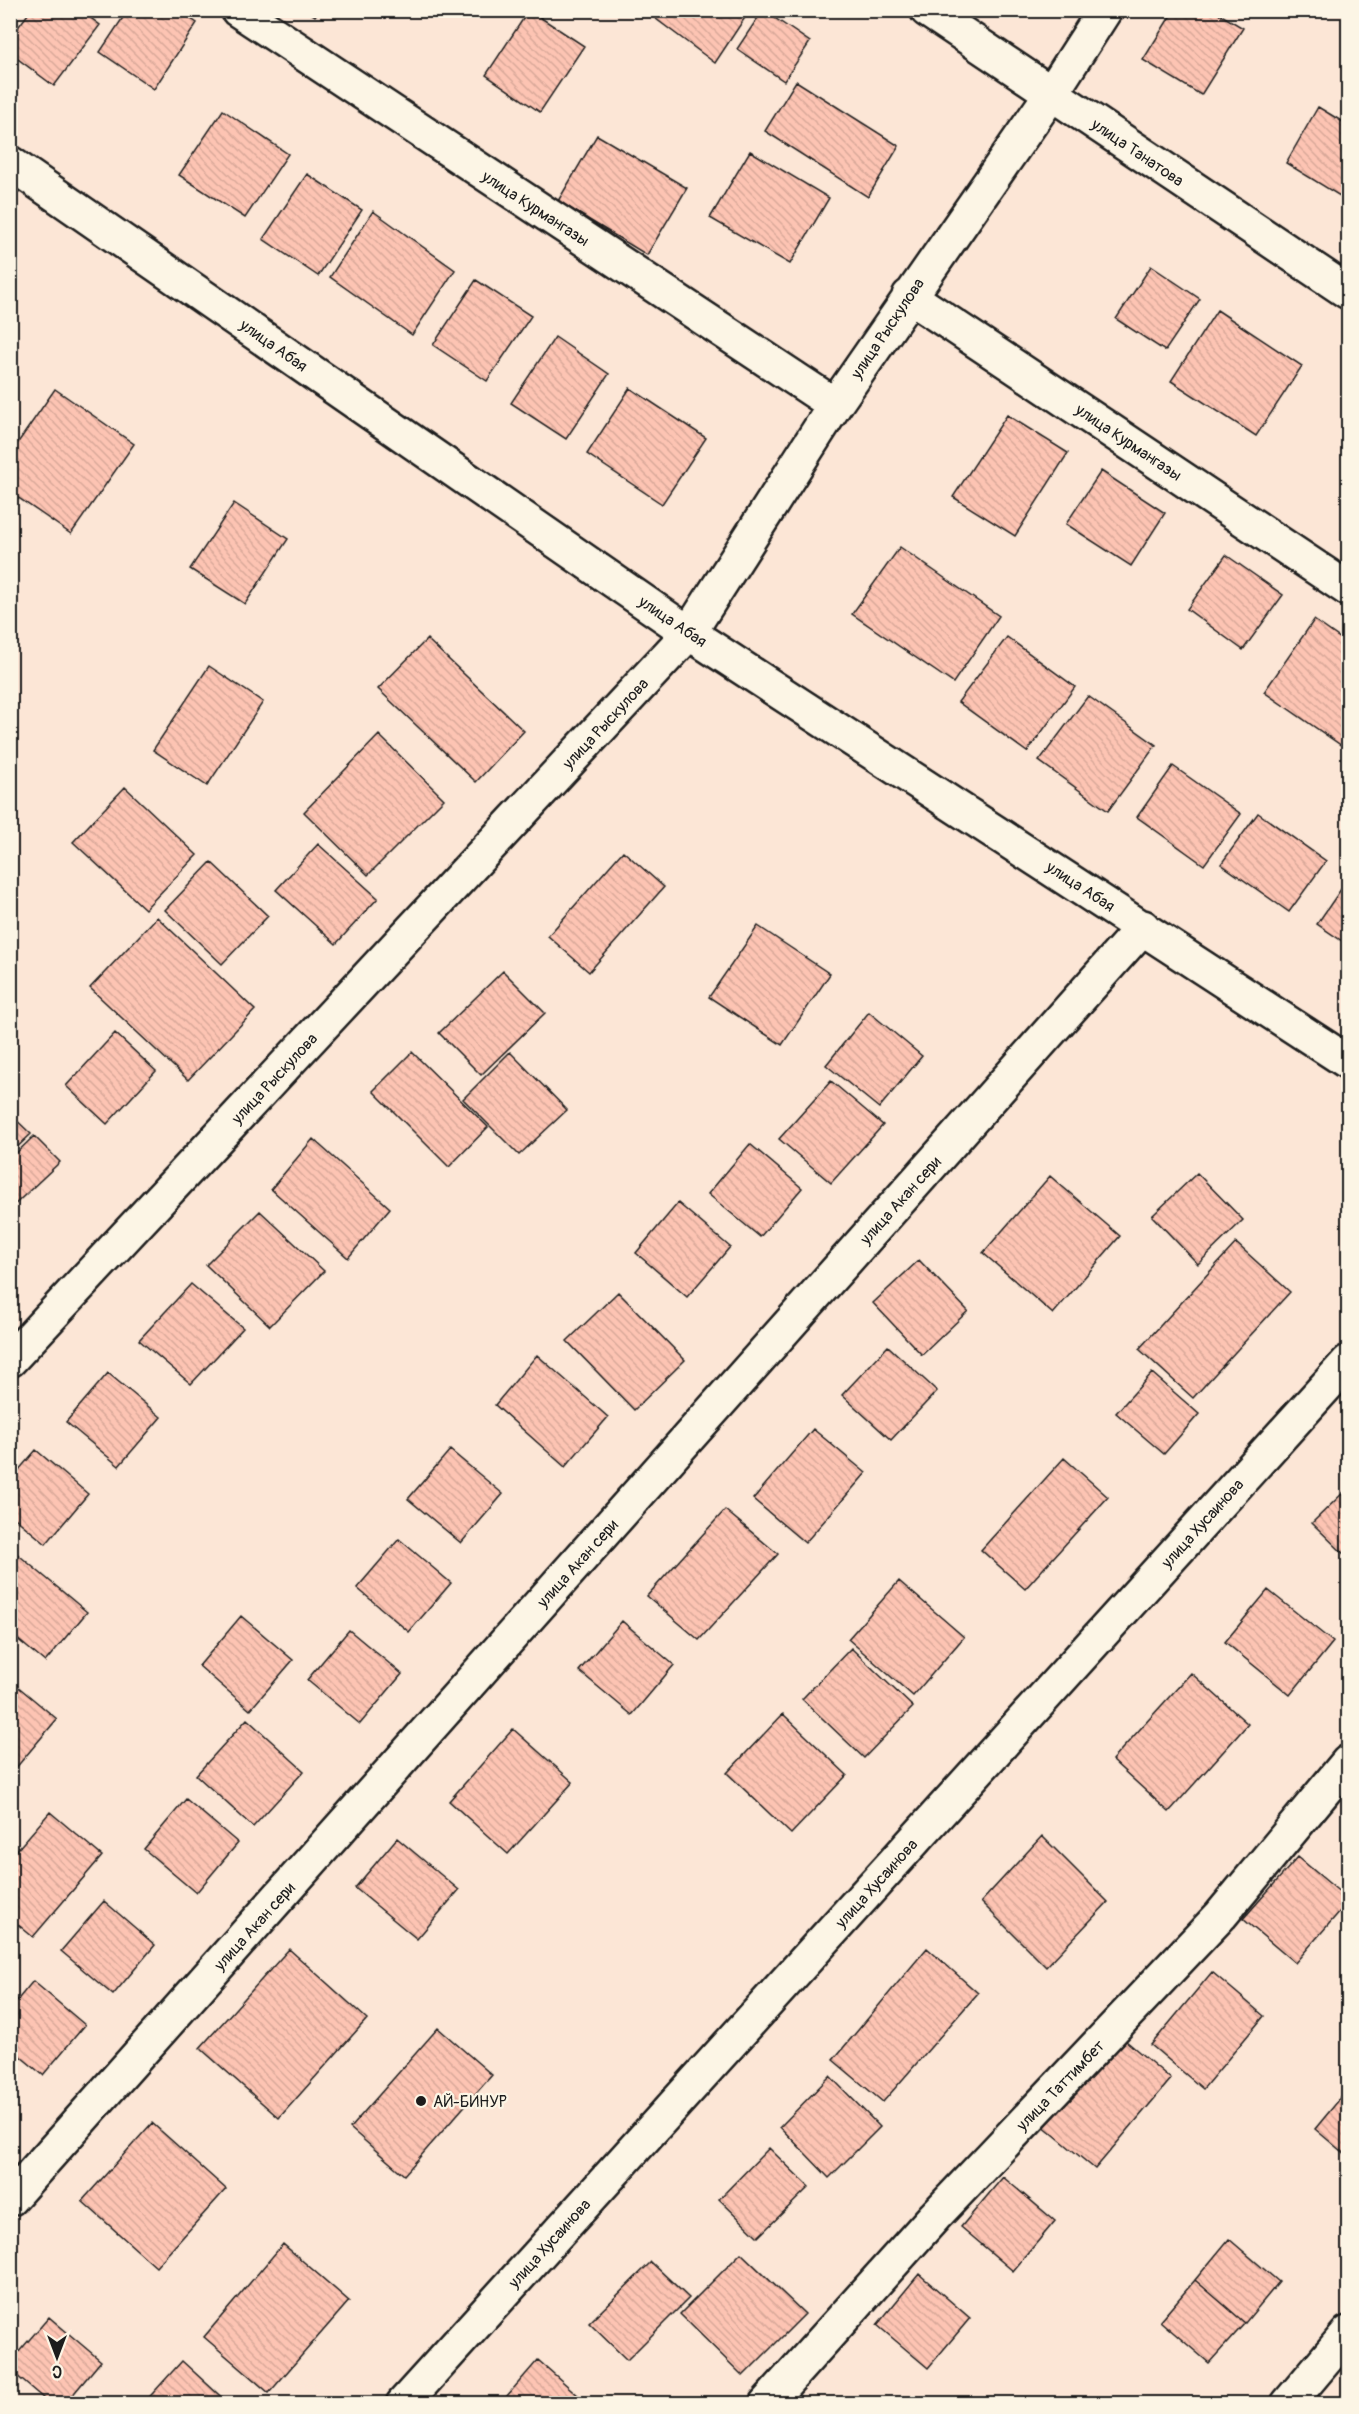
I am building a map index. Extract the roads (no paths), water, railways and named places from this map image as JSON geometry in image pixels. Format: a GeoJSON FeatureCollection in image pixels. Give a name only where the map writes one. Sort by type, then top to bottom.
{"type":"FeatureCollection","features":[{"type":"Feature","properties":{"kind":"street","name":"улица Курмангазы"},"geometry":{"type":"LineString","coordinates":[[238,10],[835,405]]}},
{"type":"Feature","properties":{"kind":"street","name":"улица Танатова"},"geometry":{"type":"LineString","coordinates":[[927,10],[1348,292]]}},
{"type":"Feature","properties":{"kind":"street","name":"улица Рыскулова"},"geometry":{"type":"LineString","coordinates":[[10,1360],[689,633],[835,405],[1051,94],[1105,10]]}},
{"type":"Feature","properties":{"kind":"street","name":"улица Абая"},"geometry":{"type":"LineString","coordinates":[[10,163],[689,633],[1348,1062]]}},
{"type":"Feature","properties":{"kind":"street","name":"улица Курмангазы"},"geometry":{"type":"LineString","coordinates":[[909,296],[1348,589]]}},
{"type":"Feature","properties":{"kind":"street","name":"улица Акан сери"},"geometry":{"type":"LineString","coordinates":[[10,2199],[1143,927]]}},
{"type":"Feature","properties":{"kind":"street","name":"улица Хусаинова"},"geometry":{"type":"LineString","coordinates":[[403,2403],[1348,1362]]}},
{"type":"Feature","properties":{"kind":"street","name":"улица Таттимбет"},"geometry":{"type":"LineString","coordinates":[[766,2403],[935,2216],[1221,1915],[1348,1762]]}},
{"type":"Feature","properties":{"kind":"street"},"geometry":{"type":"LineString","coordinates":[[1288,2403],[1348,2333]]}},
{"type":"Feature","properties":{"kind":"place","name":"АЙ-БИНУР"},"geometry":{"type":"Point","coordinates":[421,2101]}}]}
